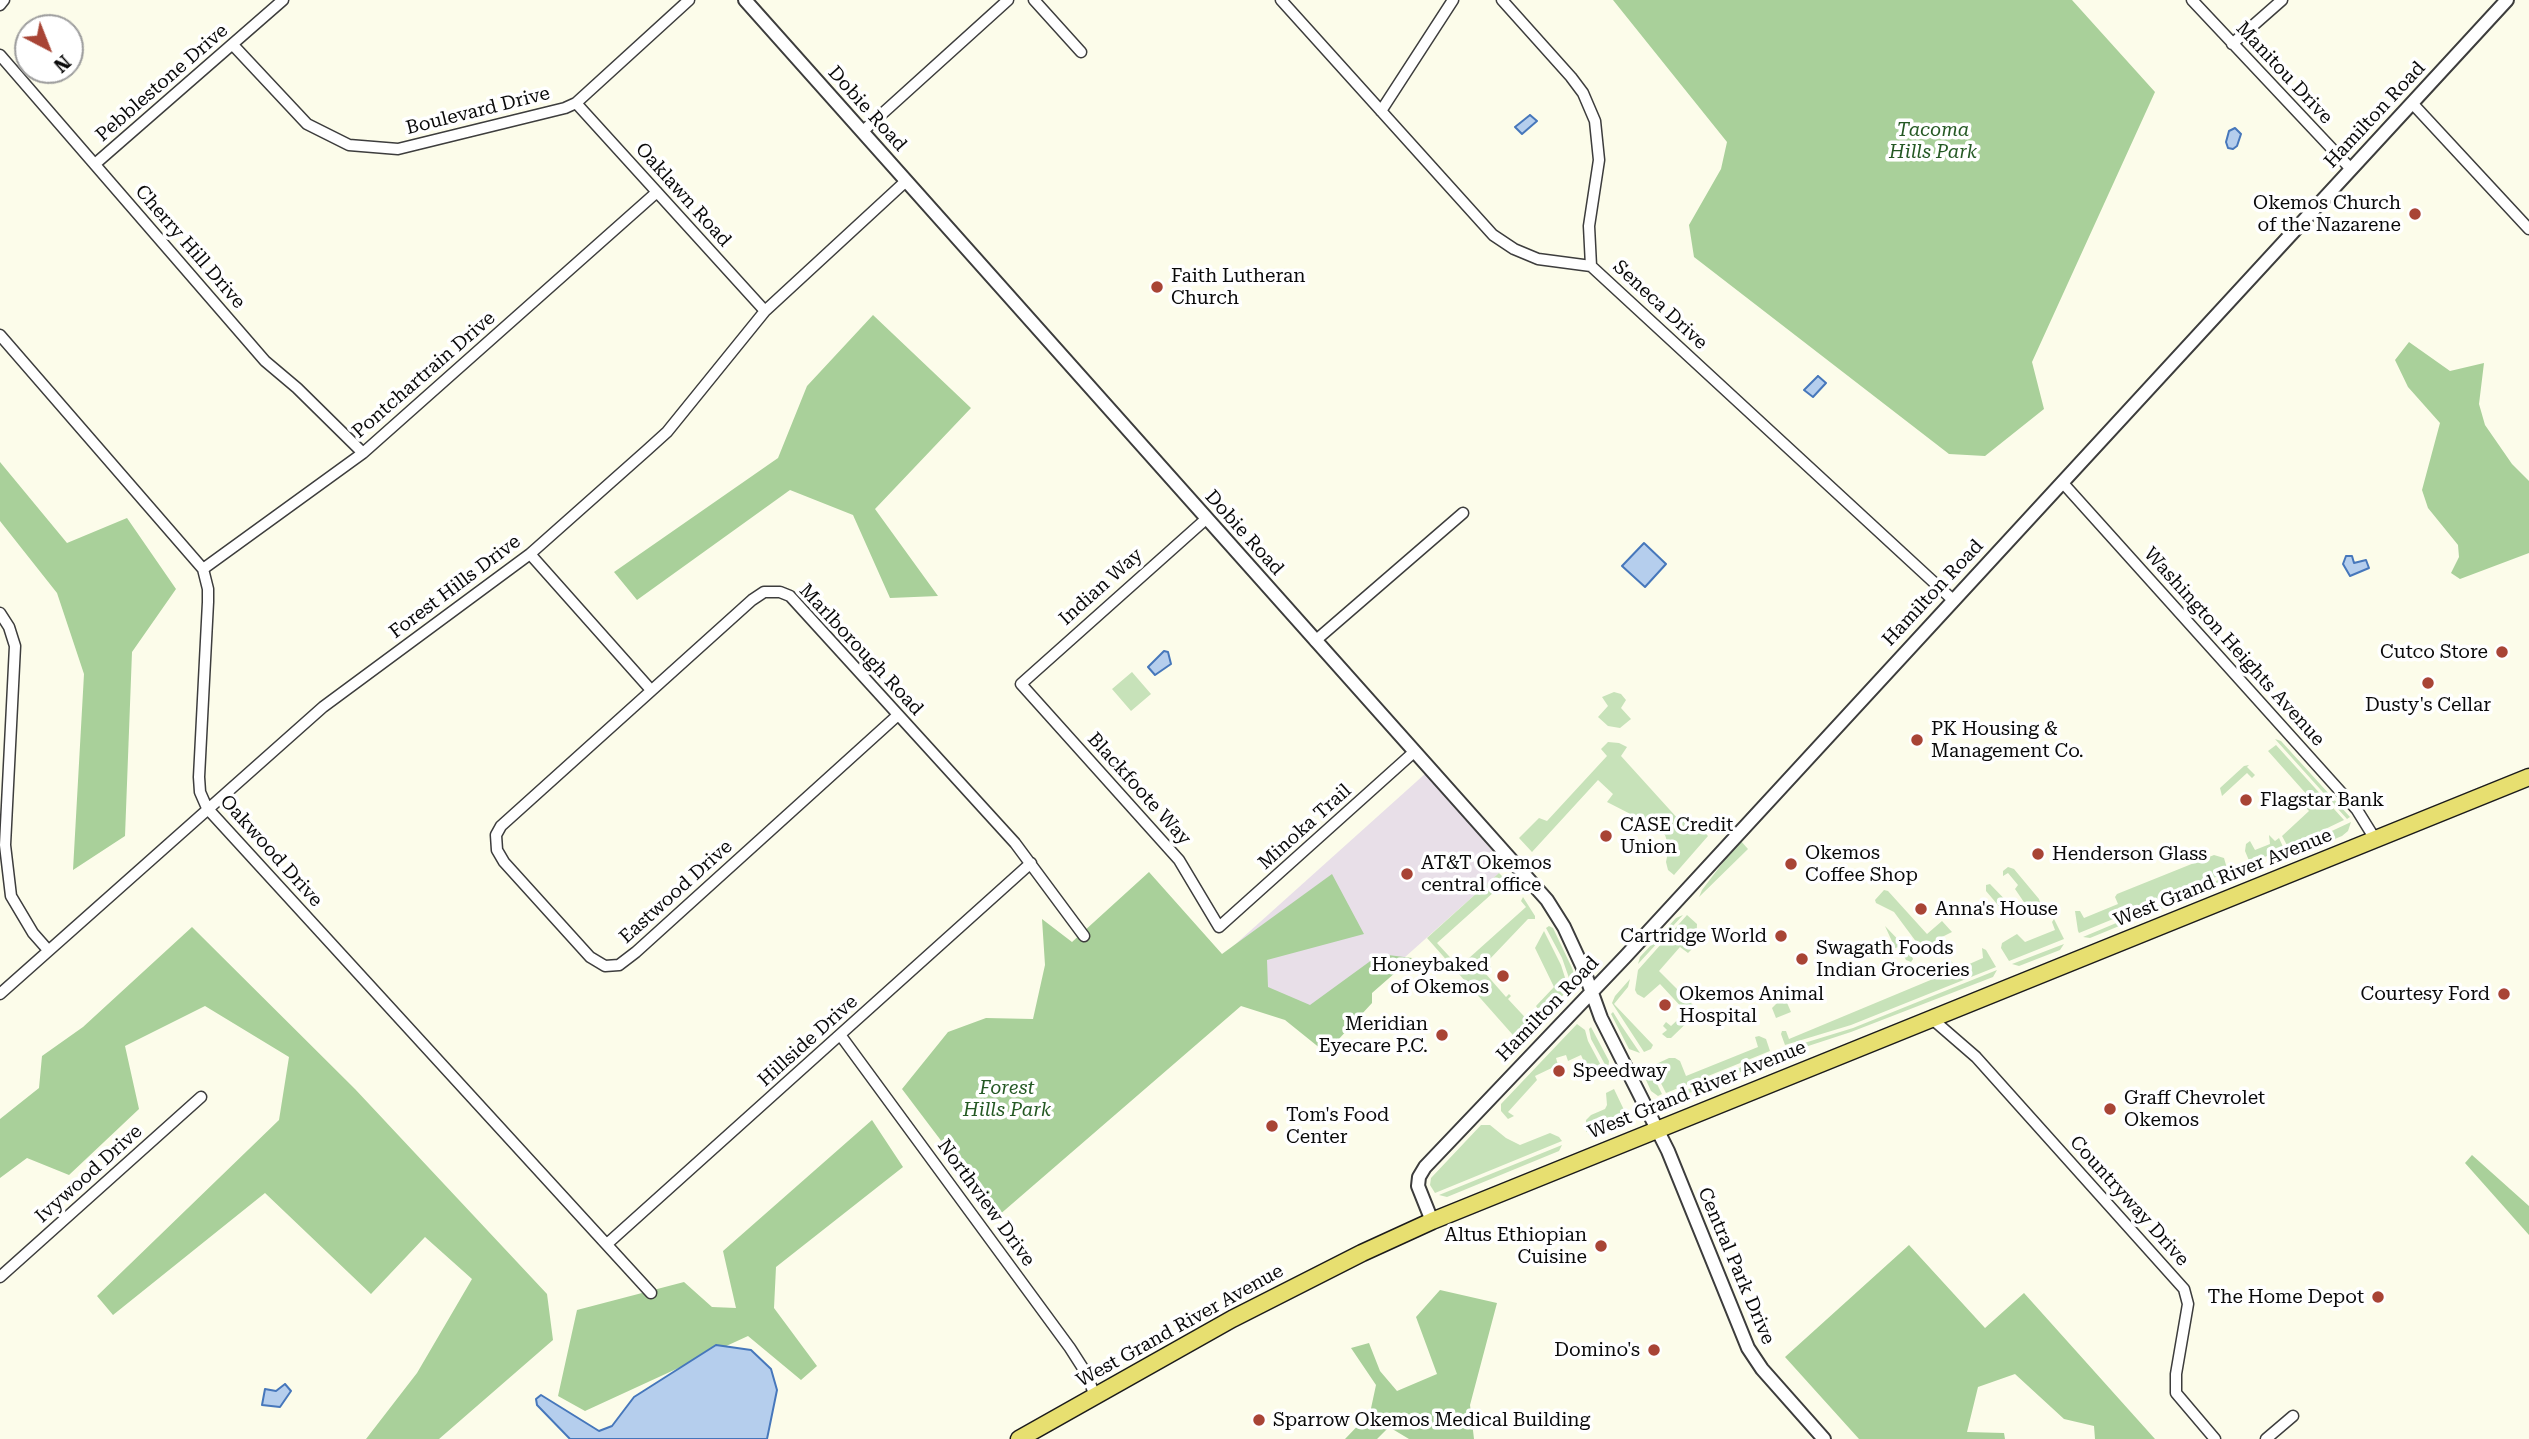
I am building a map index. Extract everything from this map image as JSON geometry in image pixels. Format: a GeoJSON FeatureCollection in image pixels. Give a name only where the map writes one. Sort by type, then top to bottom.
{"type":"FeatureCollection","features":[{"type":"Feature","properties":{"kind":"main road","name":"West Grand River Avenue"},"geometry":{"type":"LineString","coordinates":[[1019,1439],[1232,1319],[1432,1221],[2529,777]]}},
{"type":"Feature","properties":{"kind":"street"},"geometry":{"type":"LineString","coordinates":[[0,5],[4,0]]}},
{"type":"Feature","properties":{"kind":"street","name":"Pebblestone Drive"},"geometry":{"type":"LineString","coordinates":[[95,164],[283,0]]}},
{"type":"Feature","properties":{"kind":"street","name":"Boulevard Drive"},"geometry":{"type":"LineString","coordinates":[[233,45],[307,124],[349,145],[398,149],[576,103],[689,0]]}},
{"type":"Feature","properties":{"kind":"street","name":"Dobie Road"},"geometry":{"type":"LineString","coordinates":[[745,0],[1547,900],[1564,927],[1601,1018],[1657,1129]]}},
{"type":"Feature","properties":{"kind":"street"},"geometry":{"type":"LineString","coordinates":[[862,132],[1008,0]]}},
{"type":"Feature","properties":{"kind":"street"},"geometry":{"type":"LineString","coordinates":[[1034,0],[1081,52]]}},
{"type":"Feature","properties":{"kind":"street","name":"Seneca Drive"},"geometry":{"type":"LineString","coordinates":[[1281,0],[1484,226],[1503,242],[1538,259],[1591,266],[1953,600]]}},
{"type":"Feature","properties":{"kind":"street"},"geometry":{"type":"LineString","coordinates":[[1381,111],[1453,0]]}},
{"type":"Feature","properties":{"kind":"street"},"geometry":{"type":"LineString","coordinates":[[1502,0],[1571,77],[1583,93],[1595,121],[1599,160],[1589,226],[1591,266]]}},
{"type":"Feature","properties":{"kind":"street","name":"Manitou Drive"},"geometry":{"type":"LineString","coordinates":[[2192,0],[2351,169]]}},
{"type":"Feature","properties":{"kind":"street"},"geometry":{"type":"LineString","coordinates":[[2232,44],[2282,0]]}},
{"type":"Feature","properties":{"kind":"street","name":"Hamilton Road"},"geometry":{"type":"LineString","coordinates":[[1432,1221],[1419,1189],[1418,1181],[1422,1170],[1592,992],[2507,0]]}},
{"type":"Feature","properties":{"kind":"street","name":"Cherry Hill Drive"},"geometry":{"type":"LineString","coordinates":[[0,55],[265,361],[363,453]]}},
{"type":"Feature","properties":{"kind":"street","name":"Oaklawn Road"},"geometry":{"type":"LineString","coordinates":[[576,103],[765,311]]}},
{"type":"Feature","properties":{"kind":"street"},"geometry":{"type":"LineString","coordinates":[[2412,103],[2529,229]]}},
{"type":"Feature","properties":{"kind":"street","name":"Forest Hills Drive"},"geometry":{"type":"LineString","coordinates":[[0,994],[323,707],[530,554],[667,432],[765,311],[906,181]]}},
{"type":"Feature","properties":{"kind":"street","name":"Pontchartrain Drive"},"geometry":{"type":"LineString","coordinates":[[203,569],[363,453],[657,192]]}},
{"type":"Feature","properties":{"kind":"street"},"geometry":{"type":"LineString","coordinates":[[0,335],[203,569]]}},
{"type":"Feature","properties":{"kind":"street","name":"Washington Heights Avenue"},"geometry":{"type":"LineString","coordinates":[[2062,482],[2357,810],[2375,839]]}},
{"type":"Feature","properties":{"kind":"street"},"geometry":{"type":"LineString","coordinates":[[1315,641],[1463,513]]}},
{"type":"Feature","properties":{"kind":"street","name":"Indian Way"},"geometry":{"type":"LineString","coordinates":[[1021,684],[1206,519]]}},
{"type":"Feature","properties":{"kind":"street"},"geometry":{"type":"LineString","coordinates":[[530,554],[651,690]]}},
{"type":"Feature","properties":{"kind":"street","name":"Oakwood Drive"},"geometry":{"type":"LineString","coordinates":[[203,569],[208,602],[199,777],[200,793],[207,808],[651,1293]]}},
{"type":"Feature","properties":{"kind":"street","name":"Marlborough Road"},"geometry":{"type":"LineString","coordinates":[[651,690],[752,600],[771,590],[790,596],[1015,843],[1084,936]]}},
{"type":"Feature","properties":{"kind":"street"},"geometry":{"type":"LineString","coordinates":[[0,613],[9,627],[15,646],[5,845],[11,896],[33,933],[48,950]]}},
{"type":"Feature","properties":{"kind":"street","name":"Blackfoote Way"},"geometry":{"type":"LineString","coordinates":[[1021,684],[1179,860],[1219,927]]}},
{"type":"Feature","properties":{"kind":"street","name":"Eastwood Drive"},"geometry":{"type":"LineString","coordinates":[[651,690],[500,826],[496,835],[497,850],[504,862],[590,957],[605,965],[619,965],[636,952],[898,715]]}},
{"type":"Feature","properties":{"kind":"street","name":"Minoka Trail"},"geometry":{"type":"LineString","coordinates":[[1219,927],[1414,752]]}},
{"type":"Feature","properties":{"kind":"street","name":"Hillside Drive"},"geometry":{"type":"LineString","coordinates":[[607,1244],[1031,863]]}},
{"type":"Feature","properties":{"kind":"street","name":"Countryway Drive"},"geometry":{"type":"LineString","coordinates":[[1931,1018],[1976,1057],[2184,1289],[2188,1300],[2175,1390],[2177,1396],[2215,1439]]}},
{"type":"Feature","properties":{"kind":"street","name":"Northview Drive"},"geometry":{"type":"LineString","coordinates":[[841,1036],[1070,1348],[1086,1373],[1095,1396]]}},
{"type":"Feature","properties":{"kind":"street","name":"Ivywood Drive"},"geometry":{"type":"LineString","coordinates":[[0,1278],[201,1097]]}},
{"type":"Feature","properties":{"kind":"street","name":"Central Park Drive"},"geometry":{"type":"LineString","coordinates":[[1657,1129],[1748,1348],[1762,1369],[1824,1439]]}},
{"type":"Feature","properties":{"kind":"street"},"geometry":{"type":"LineString","coordinates":[[2266,1439],[2293,1416]]}},
{"type":"Feature","properties":{"kind":"shaded area"},"geometry":{"type":"Polygon","coordinates":[[[1426,773],[1506,867],[1312,1040],[1230,949],[1426,773]]]}},
{"type":"Feature","properties":{"kind":"green space","name":"Tacoma Hills Park"},"geometry":{"type":"Polygon","coordinates":[[[1613,0],[2072,0],[2155,92],[2032,362],[2044,409],[1985,456],[1949,454],[1694,257],[1689,225],[1721,169],[1727,142],[1613,0]]]}},
{"type":"Feature","properties":{"kind":"green space"},"geometry":{"type":"Polygon","coordinates":[[[873,315],[971,408],[875,509],[938,596],[890,598],[853,515],[790,490],[637,600],[614,572],[778,458],[807,386],[873,315]]]}},
{"type":"Feature","properties":{"kind":"green space"},"geometry":{"type":"Polygon","coordinates":[[[2409,342],[2450,371],[2484,363],[2479,404],[2485,425],[2512,464],[2529,481],[2529,553],[2460,579],[2451,573],[2459,557],[2458,545],[2428,508],[2422,490],[2440,423],[2408,387],[2395,360],[2409,342]]]}},
{"type":"Feature","properties":{"kind":"green space"},"geometry":{"type":"Polygon","coordinates":[[[0,462],[67,543],[127,518],[176,589],[132,652],[125,836],[73,870],[84,674],[57,593],[0,521],[0,462]]]}},
{"type":"Feature","properties":{"kind":"green space"},"geometry":{"type":"Polygon","coordinates":[[[1132,672],[1151,694],[1131,711],[1112,689],[1132,672]]]}},
{"type":"Feature","properties":{"kind":"green space"},"geometry":{"type":"Polygon","coordinates":[[[1614,692],[1621,694],[1626,700],[1621,708],[1631,719],[1620,728],[1608,726],[1598,717],[1608,706],[1602,697],[1614,692]]]}},
{"type":"Feature","properties":{"kind":"green space"},"geometry":{"type":"Polygon","coordinates":[[[2275,739],[2281,741],[2350,817],[2347,819],[2275,739]]]}},
{"type":"Feature","properties":{"kind":"green space"},"geometry":{"type":"Polygon","coordinates":[[[1608,742],[1627,747],[1621,756],[1679,820],[1686,814],[1708,836],[1674,875],[1668,870],[1666,862],[1669,847],[1665,835],[1607,802],[1613,794],[1598,780],[1532,852],[1519,838],[1539,818],[1547,821],[1607,756],[1601,749],[1608,742]]]}},
{"type":"Feature","properties":{"kind":"green space"},"geometry":{"type":"Polygon","coordinates":[[[2276,745],[2344,820],[2288,847],[2282,836],[2309,811],[2303,804],[2309,797],[2268,751],[2276,745]]]}},
{"type":"Feature","properties":{"kind":"green space"},"geometry":{"type":"Polygon","coordinates":[[[2249,765],[2247,767],[2255,775],[2252,778],[2247,773],[2222,796],[2220,788],[2244,766],[2249,765]]]}},
{"type":"Feature","properties":{"kind":"green space"},"geometry":{"type":"Polygon","coordinates":[[[2351,822],[2348,831],[2342,836],[2293,856],[2289,851],[2351,822]]]}},
{"type":"Feature","properties":{"kind":"green space"},"geometry":{"type":"Polygon","coordinates":[[[2269,835],[2275,841],[2279,838],[2284,849],[2250,863],[2245,851],[2246,844],[2250,841],[2255,850],[2270,844],[2269,835]]]}},
{"type":"Feature","properties":{"kind":"green space"},"geometry":{"type":"Polygon","coordinates":[[[1740,840],[1748,849],[1699,897],[1702,890],[1740,840]]]}},
{"type":"Feature","properties":{"kind":"green space"},"geometry":{"type":"Polygon","coordinates":[[[2214,855],[2224,858],[2228,872],[2079,933],[2075,911],[2080,911],[2084,918],[2118,904],[2115,897],[2117,894],[2214,855]]]}},
{"type":"Feature","properties":{"kind":"green space"},"geometry":{"type":"Polygon","coordinates":[[[2008,867],[2014,869],[2039,899],[2041,906],[2037,912],[2030,911],[2015,889],[2018,885],[2008,873],[2003,876],[2003,871],[2008,867]]]}},
{"type":"Feature","properties":{"kind":"green space","name":"Forest Hills Park"},"geometry":{"type":"Polygon","coordinates":[[[1149,872],[1222,954],[1332,874],[1364,934],[1267,960],[1268,987],[1310,1005],[1380,954],[1412,958],[1372,993],[1372,1003],[1326,1053],[1285,1020],[1241,1006],[998,1216],[902,1089],[948,1032],[986,1018],[1033,1019],[1045,965],[1042,919],[1072,942],[1149,872]]]}},
{"type":"Feature","properties":{"kind":"green space"},"geometry":{"type":"Polygon","coordinates":[[[1499,873],[1513,887],[1510,889],[1504,883],[1437,943],[1459,967],[1526,907],[1521,901],[1523,897],[1535,919],[1528,919],[1487,962],[1491,967],[1485,973],[1506,997],[1509,994],[1511,996],[1508,999],[1534,1027],[1520,1043],[1427,938],[1499,873]]]}},
{"type":"Feature","properties":{"kind":"green space"},"geometry":{"type":"Polygon","coordinates":[[[2228,876],[2224,883],[2090,938],[2083,937],[2228,876]]]}},
{"type":"Feature","properties":{"kind":"green space"},"geometry":{"type":"Polygon","coordinates":[[[1990,884],[2015,910],[2017,914],[2014,919],[2009,918],[1986,891],[1986,885],[1990,884]]]}},
{"type":"Feature","properties":{"kind":"green space"},"geometry":{"type":"Polygon","coordinates":[[[1884,890],[1888,891],[1927,934],[1942,921],[1952,932],[1938,939],[1940,951],[1932,954],[1923,951],[1894,912],[1876,903],[1875,900],[1884,890]]]}},
{"type":"Feature","properties":{"kind":"green space"},"geometry":{"type":"Polygon","coordinates":[[[1683,915],[1638,964],[1640,957],[1676,918],[1683,915]]]}},
{"type":"Feature","properties":{"kind":"green space"},"geometry":{"type":"Polygon","coordinates":[[[1687,915],[1697,924],[1696,945],[1688,953],[1680,947],[1659,971],[1699,1011],[1671,1038],[1667,1038],[1662,1034],[1667,1030],[1663,1026],[1666,1022],[1671,1026],[1686,1012],[1660,984],[1644,998],[1637,994],[1635,990],[1638,970],[1687,915]]]}},
{"type":"Feature","properties":{"kind":"green space"},"geometry":{"type":"Polygon","coordinates":[[[2054,919],[2064,939],[2009,961],[2001,948],[2002,943],[2017,934],[2025,942],[2055,930],[2052,922],[2054,919]]]}},
{"type":"Feature","properties":{"kind":"green space"},"geometry":{"type":"Polygon","coordinates":[[[1885,926],[1910,952],[1913,959],[1911,962],[1906,960],[1899,947],[1895,948],[1885,926]]]}},
{"type":"Feature","properties":{"kind":"green space"},"geometry":{"type":"Polygon","coordinates":[[[192,927],[355,1089],[547,1294],[553,1340],[439,1439],[366,1439],[417,1373],[472,1279],[425,1237],[371,1294],[265,1193],[113,1315],[97,1296],[279,1120],[289,1057],[205,1006],[125,1046],[139,1109],[69,1175],[27,1158],[0,1178],[0,1119],[39,1088],[42,1056],[83,1027],[192,927]]]}},
{"type":"Feature","properties":{"kind":"green space"},"geometry":{"type":"Polygon","coordinates":[[[1546,928],[1553,928],[1572,968],[1574,974],[1569,978],[1546,928]]]}},
{"type":"Feature","properties":{"kind":"green space"},"geometry":{"type":"Polygon","coordinates":[[[1544,931],[1561,965],[1568,987],[1543,1017],[1536,1006],[1554,987],[1535,948],[1544,931]]]}},
{"type":"Feature","properties":{"kind":"green space"},"geometry":{"type":"Polygon","coordinates":[[[2064,944],[2060,950],[2019,966],[2012,964],[2064,944]]]}},
{"type":"Feature","properties":{"kind":"green space"},"geometry":{"type":"Polygon","coordinates":[[[1982,948],[1996,967],[1851,1025],[1785,1045],[1782,1031],[1786,1031],[1789,1039],[1945,974],[1943,966],[1951,961],[1958,969],[1983,958],[1982,948]]]}},
{"type":"Feature","properties":{"kind":"green space"},"geometry":{"type":"Polygon","coordinates":[[[1997,970],[1993,977],[1851,1032],[1796,1050],[1788,1048],[1853,1028],[1997,970]]]}},
{"type":"Feature","properties":{"kind":"green space"},"geometry":{"type":"Polygon","coordinates":[[[1630,979],[1628,987],[1614,1004],[1653,1045],[1644,1052],[1612,1003],[1630,979]]]}},
{"type":"Feature","properties":{"kind":"green space"},"geometry":{"type":"Polygon","coordinates":[[[1784,996],[1791,1012],[1776,1018],[1772,1008],[1784,996]]]}},
{"type":"Feature","properties":{"kind":"green space"},"geometry":{"type":"Polygon","coordinates":[[[1613,1012],[1640,1053],[1629,1049],[1611,1014],[1613,1012]]]}},
{"type":"Feature","properties":{"kind":"green space"},"geometry":{"type":"Polygon","coordinates":[[[1577,1024],[1585,1030],[1605,1073],[1594,1074],[1581,1055],[1568,1061],[1566,1055],[1556,1058],[1558,1065],[1535,1076],[1537,1080],[1508,1112],[1514,1116],[1508,1119],[1501,1111],[1501,1104],[1577,1024]]]}},
{"type":"Feature","properties":{"kind":"green space"},"geometry":{"type":"Polygon","coordinates":[[[1591,1027],[1609,1061],[1608,1070],[1591,1039],[1591,1027]]]}},
{"type":"Feature","properties":{"kind":"green space"},"geometry":{"type":"Polygon","coordinates":[[[1755,1037],[1766,1039],[1770,1051],[1666,1093],[1652,1066],[1675,1058],[1680,1061],[1686,1076],[1758,1047],[1755,1037]]]}},
{"type":"Feature","properties":{"kind":"green space"},"geometry":{"type":"Polygon","coordinates":[[[1770,1055],[1765,1062],[1672,1100],[1665,1099],[1770,1055]]]}},
{"type":"Feature","properties":{"kind":"green space"},"geometry":{"type":"Polygon","coordinates":[[[1649,1068],[1662,1094],[1658,1096],[1651,1091],[1646,1080],[1649,1068]]]}},
{"type":"Feature","properties":{"kind":"green space"},"geometry":{"type":"Polygon","coordinates":[[[1614,1089],[1625,1112],[1586,1132],[1586,1120],[1605,1109],[1606,1093],[1614,1089]]]}},
{"type":"Feature","properties":{"kind":"green space"},"geometry":{"type":"Polygon","coordinates":[[[1627,1115],[1629,1119],[1623,1125],[1596,1136],[1588,1134],[1627,1115]]]}},
{"type":"Feature","properties":{"kind":"green space"},"geometry":{"type":"Polygon","coordinates":[[[872,1120],[903,1167],[776,1267],[774,1308],[817,1366],[801,1380],[748,1336],[585,1411],[558,1396],[577,1310],[684,1282],[712,1307],[736,1308],[723,1251],[872,1120]]]}},
{"type":"Feature","properties":{"kind":"green space"},"geometry":{"type":"Polygon","coordinates":[[[1481,1125],[1490,1125],[1520,1145],[1550,1133],[1562,1141],[1435,1193],[1430,1185],[1431,1178],[1481,1125]]]}},
{"type":"Feature","properties":{"kind":"green space"},"geometry":{"type":"Polygon","coordinates":[[[1562,1145],[1559,1151],[1447,1197],[1439,1195],[1562,1145]]]}},
{"type":"Feature","properties":{"kind":"green space"},"geometry":{"type":"Polygon","coordinates":[[[2472,1155],[2529,1206],[2529,1235],[2465,1163],[2472,1155]]]}},
{"type":"Feature","properties":{"kind":"green space"},"geometry":{"type":"Polygon","coordinates":[[[1909,1245],[1985,1328],[2024,1293],[2155,1439],[2095,1439],[2094,1426],[2064,1419],[2015,1374],[1978,1387],[1967,1432],[2004,1433],[2005,1439],[1859,1439],[1785,1357],[1909,1245]]]}},
{"type":"Feature","properties":{"kind":"green space"},"geometry":{"type":"Polygon","coordinates":[[[1440,1290],[1497,1303],[1470,1405],[1474,1439],[1409,1439],[1389,1427],[1377,1439],[1345,1439],[1370,1413],[1376,1385],[1351,1348],[1369,1343],[1380,1371],[1397,1391],[1437,1374],[1416,1317],[1440,1290]]]}},
{"type":"Feature","properties":{"kind":"water"},"geometry":{"type":"Polygon","coordinates":[[[1530,115],[1537,121],[1522,134],[1515,127],[1530,115]]]}},
{"type":"Feature","properties":{"kind":"water"},"geometry":{"type":"Polygon","coordinates":[[[2235,128],[2241,134],[2237,146],[2228,148],[2226,142],[2229,131],[2235,128]]]}},
{"type":"Feature","properties":{"kind":"water"},"geometry":{"type":"Polygon","coordinates":[[[1818,376],[1826,383],[1813,397],[1804,390],[1818,376]]]}},
{"type":"Feature","properties":{"kind":"water"},"geometry":{"type":"Polygon","coordinates":[[[1644,543],[1666,564],[1645,587],[1622,566],[1644,543]]]}},
{"type":"Feature","properties":{"kind":"water"},"geometry":{"type":"Polygon","coordinates":[[[2346,556],[2352,556],[2354,563],[2366,560],[2369,568],[2350,576],[2343,564],[2346,556]]]}},
{"type":"Feature","properties":{"kind":"water"},"geometry":{"type":"Polygon","coordinates":[[[1164,651],[1168,652],[1171,664],[1155,675],[1148,667],[1164,651]]]}},
{"type":"Feature","properties":{"kind":"water"},"geometry":{"type":"Polygon","coordinates":[[[716,1345],[751,1350],[771,1369],[777,1390],[767,1439],[570,1439],[537,1405],[536,1399],[541,1395],[599,1431],[612,1426],[634,1397],[716,1345]]]}},
{"type":"Feature","properties":{"kind":"water"},"geometry":{"type":"Polygon","coordinates":[[[285,1384],[291,1391],[280,1407],[262,1405],[265,1389],[276,1391],[285,1384]]]}},
{"type":"Feature","properties":{"kind":"place","name":"Okemos Church of the Nazarene"},"geometry":{"type":"Point","coordinates":[2415,214]}},
{"type":"Feature","properties":{"kind":"place","name":"Faith Lutheran Church"},"geometry":{"type":"Point","coordinates":[1157,287]}},
{"type":"Feature","properties":{"kind":"place","name":"Cutco Store"},"geometry":{"type":"Point","coordinates":[2502,652]}},
{"type":"Feature","properties":{"kind":"place","name":"Dusty's Cellar"},"geometry":{"type":"Point","coordinates":[2428,683]}},
{"type":"Feature","properties":{"kind":"place","name":"PK Housing & Management Co."},"geometry":{"type":"Point","coordinates":[1917,740]}},
{"type":"Feature","properties":{"kind":"place","name":"Flagstar Bank"},"geometry":{"type":"Point","coordinates":[2246,800]}},
{"type":"Feature","properties":{"kind":"place","name":"CASE Credit Union"},"geometry":{"type":"Point","coordinates":[1606,836]}},
{"type":"Feature","properties":{"kind":"place","name":"Henderson Glass"},"geometry":{"type":"Point","coordinates":[2038,854]}},
{"type":"Feature","properties":{"kind":"place","name":"Okemos Coffee Shop"},"geometry":{"type":"Point","coordinates":[1791,864]}},
{"type":"Feature","properties":{"kind":"place","name":"AT&T Okemos central office"},"geometry":{"type":"Point","coordinates":[1407,874]}},
{"type":"Feature","properties":{"kind":"place","name":"Anna's House"},"geometry":{"type":"Point","coordinates":[1921,909]}},
{"type":"Feature","properties":{"kind":"place","name":"Cartridge World"},"geometry":{"type":"Point","coordinates":[1781,936]}},
{"type":"Feature","properties":{"kind":"place","name":"Swagath Foods Indian Groceries"},"geometry":{"type":"Point","coordinates":[1802,959]}},
{"type":"Feature","properties":{"kind":"place","name":"Honeybaked of Okemos"},"geometry":{"type":"Point","coordinates":[1503,976]}},
{"type":"Feature","properties":{"kind":"place","name":"Courtesy Ford"},"geometry":{"type":"Point","coordinates":[2504,994]}},
{"type":"Feature","properties":{"kind":"place","name":"Okemos Animal Hospital"},"geometry":{"type":"Point","coordinates":[1665,1005]}},
{"type":"Feature","properties":{"kind":"place","name":"Meridian Eyecare P.C."},"geometry":{"type":"Point","coordinates":[1442,1035]}},
{"type":"Feature","properties":{"kind":"place","name":"Speedway"},"geometry":{"type":"Point","coordinates":[1559,1071]}},
{"type":"Feature","properties":{"kind":"place","name":"Graff Chevrolet Okemos"},"geometry":{"type":"Point","coordinates":[2110,1109]}},
{"type":"Feature","properties":{"kind":"place","name":"Tom's Food Center"},"geometry":{"type":"Point","coordinates":[1272,1126]}},
{"type":"Feature","properties":{"kind":"place","name":"Altus Ethiopian Cuisine"},"geometry":{"type":"Point","coordinates":[1601,1246]}},
{"type":"Feature","properties":{"kind":"place","name":"The Home Depot"},"geometry":{"type":"Point","coordinates":[2378,1297]}},
{"type":"Feature","properties":{"kind":"place","name":"Domino's"},"geometry":{"type":"Point","coordinates":[1654,1350]}},
{"type":"Feature","properties":{"kind":"place","name":"Sparrow Okemos Medical Building"},"geometry":{"type":"Point","coordinates":[1259,1420]}}]}
